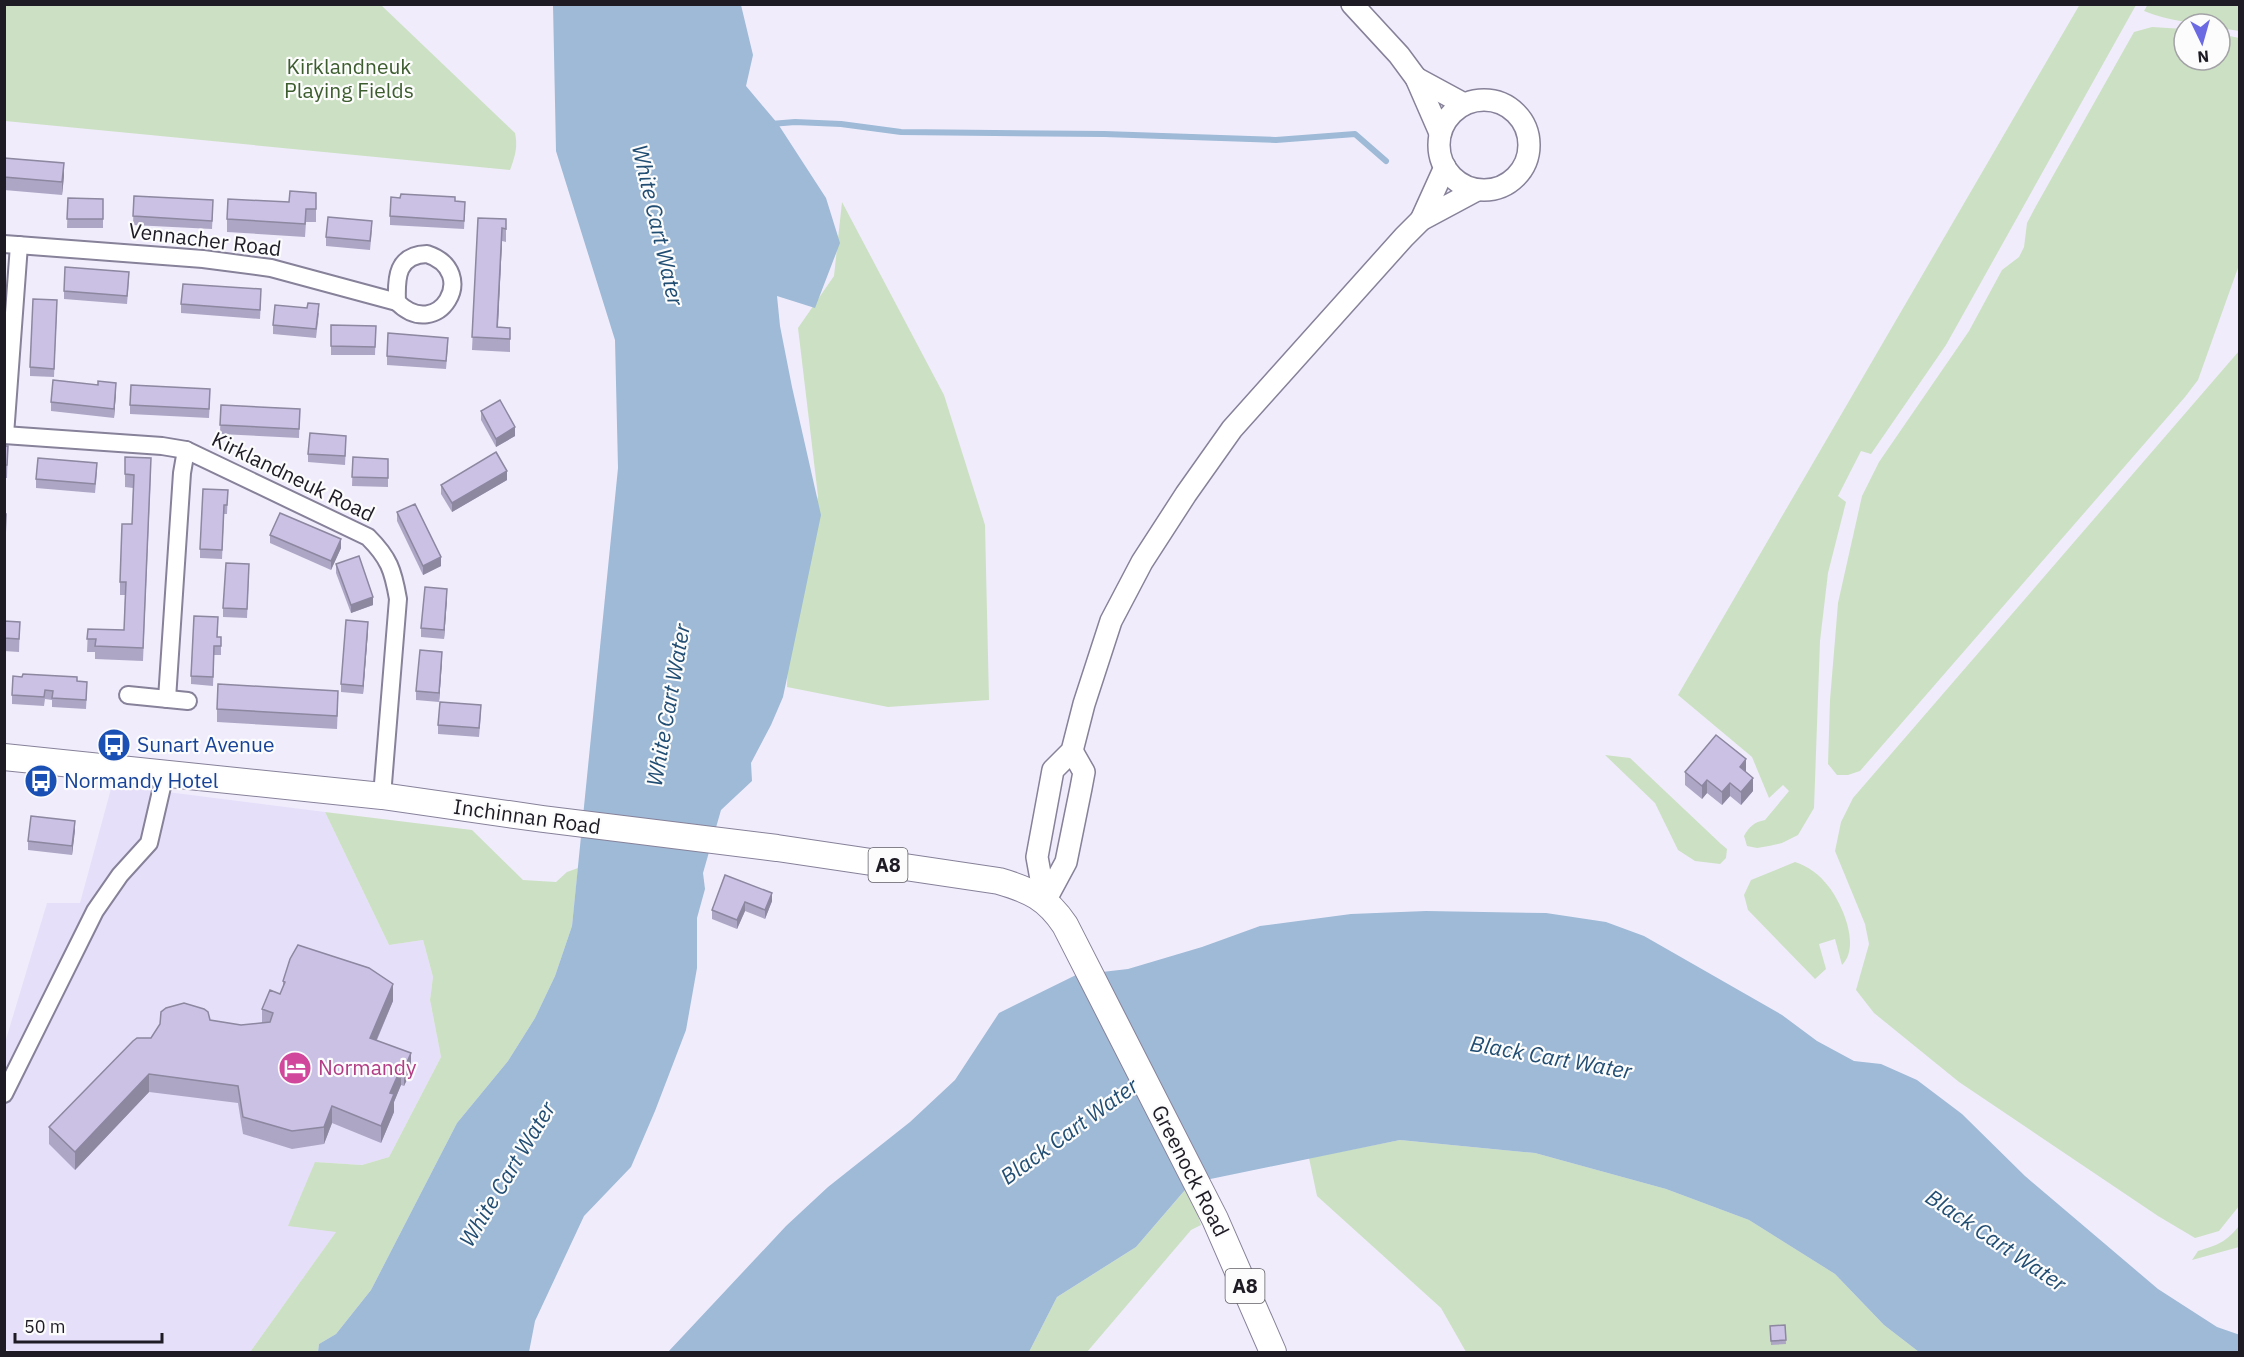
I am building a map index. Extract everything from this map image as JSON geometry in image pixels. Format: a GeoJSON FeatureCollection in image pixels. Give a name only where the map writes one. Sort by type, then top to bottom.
{"type":"FeatureCollection","features":[{"type":"Feature","properties":{"kind":"main road","name":"Inchinnan Road"},"geometry":{"type":"LineString","coordinates":[[4,757],[382,796],[729,844],[777,848],[999,882],[1014,886],[1045,901]]}},
{"type":"Feature","properties":{"kind":"main road","name":"Greenock Road"},"geometry":{"type":"LineString","coordinates":[[1045,901],[1054,909],[1070,936],[1215,1219],[1273,1353]]}},
{"type":"Feature","properties":{"kind":"street"},"geometry":{"type":"LineString","coordinates":[[1352,4],[1399,55],[1416,78],[1440,134]]}},
{"type":"Feature","properties":{"kind":"street"},"geometry":{"type":"LineString","coordinates":[[1416,78],[1464,104]]}},
{"type":"Feature","properties":{"kind":"street"},"geometry":{"type":"LineString","coordinates":[[1421,220],[1477,190],[1500,188],[1520,173],[1527,162],[1530,148],[1529,135],[1524,122],[1504,104],[1491,100],[1477,100],[1464,104],[1446,122],[1440,134],[1439,151],[1445,167],[1459,182],[1477,190]]}},
{"type":"Feature","properties":{"kind":"street"},"geometry":{"type":"LineString","coordinates":[[1045,901],[1037,857],[1053,770],[1072,751],[1111,621],[1142,562],[1179,504],[1232,429],[1421,220],[1445,167]]}},
{"type":"Feature","properties":{"kind":"street"},"geometry":{"type":"LineString","coordinates":[[5,435],[12,245]]}},
{"type":"Feature","properties":{"kind":"street","name":"Vennacher Road"},"geometry":{"type":"LineString","coordinates":[[12,245],[203,259],[271,268],[397,302]]}},
{"type":"Feature","properties":{"kind":"street","name":"Kirklandneuk Road"},"geometry":{"type":"LineString","coordinates":[[5,435],[162,446],[186,450],[345,524],[368,537],[384,553],[394,573],[398,599],[382,796]]}},
{"type":"Feature","properties":{"kind":"street"},"geometry":{"type":"LineString","coordinates":[[166,699],[182,474],[186,450]]}},
{"type":"Feature","properties":{"kind":"street"},"geometry":{"type":"LineString","coordinates":[[128,694],[188,701]]}},
{"type":"Feature","properties":{"kind":"street"},"geometry":{"type":"LineString","coordinates":[[1045,901],[1066,862],[1084,772],[1072,751]]}},
{"type":"Feature","properties":{"kind":"street"},"geometry":{"type":"LineString","coordinates":[[4,1094],[95,911],[120,875],[149,843],[165,774]]}},
{"type":"Feature","properties":{"kind":"shaded area"},"geometry":{"type":"Polygon","coordinates":[[[112,785],[325,812],[389,945],[423,940],[433,977],[430,1000],[441,1057],[389,1157],[362,1165],[315,1162],[337,1231],[250,1352],[12,1352],[4,1348],[4,1046],[47,903],[80,903],[112,785]]]}},
{"type":"Feature","properties":{"kind":"green space"},"geometry":{"type":"Polygon","coordinates":[[[2080,4],[2136,5],[1946,345],[1871,454],[1861,451],[1838,496],[1846,502],[1828,573],[1820,641],[1814,808],[1798,835],[1782,843],[1769,846],[1757,848],[1747,846],[1744,836],[1748,830],[1765,820],[1789,791],[1783,785],[1769,798],[1752,757],[1678,695],[2080,4]]]}},
{"type":"Feature","properties":{"kind":"green space"},"geometry":{"type":"Polygon","coordinates":[[[2148,4],[2239,5],[2239,31],[2232,30],[2232,12],[2172,12],[2172,20],[2144,11],[2148,4]]]}},
{"type":"Feature","properties":{"kind":"green space","name":"Kirklandneuk Playing Fields"},"geometry":{"type":"Polygon","coordinates":[[[4,5],[381,5],[515,133],[516,147],[510,170],[5,121],[4,5]]]}},
{"type":"Feature","properties":{"kind":"green space"},"geometry":{"type":"Polygon","coordinates":[[[2152,27],[2172,28],[2172,72],[2232,72],[2232,37],[2239,38],[2239,265],[2198,380],[1860,771],[1848,775],[1837,775],[1828,764],[1830,700],[1838,603],[1862,496],[1879,462],[1969,331],[2002,270],[2019,257],[2024,247],[2027,223],[2134,32],[2152,27]]]}},
{"type":"Feature","properties":{"kind":"green space"},"geometry":{"type":"Polygon","coordinates":[[[842,202],[944,395],[985,525],[989,700],[888,707],[787,687],[788,649],[818,496],[798,328],[834,276],[842,202]]]}},
{"type":"Feature","properties":{"kind":"green space"},"geometry":{"type":"Polygon","coordinates":[[[2239,351],[2239,1206],[2219,1231],[2195,1238],[2158,1216],[1959,1082],[1874,1013],[1856,990],[1869,944],[1865,924],[1835,851],[1841,822],[1853,798],[2239,351]]]}},
{"type":"Feature","properties":{"kind":"green space"},"geometry":{"type":"Polygon","coordinates":[[[1605,755],[1630,758],[1727,849],[1726,858],[1720,864],[1695,861],[1678,850],[1655,803],[1605,755]]]}},
{"type":"Feature","properties":{"kind":"green space"},"geometry":{"type":"Polygon","coordinates":[[[325,812],[472,830],[523,880],[556,882],[567,872],[578,868],[572,926],[555,976],[535,1018],[508,1061],[457,1123],[371,1290],[336,1334],[319,1344],[318,1352],[250,1352],[336,1232],[288,1226],[315,1162],[362,1165],[389,1157],[441,1057],[430,1000],[433,977],[423,940],[389,945],[325,812]]]}},
{"type":"Feature","properties":{"kind":"green space"},"geometry":{"type":"Polygon","coordinates":[[[1795,862],[1814,872],[1829,887],[1844,914],[1850,936],[1850,947],[1842,965],[1835,939],[1819,944],[1826,969],[1815,979],[1748,910],[1744,895],[1751,880],[1795,862]]]}},
{"type":"Feature","properties":{"kind":"green space"},"geometry":{"type":"Polygon","coordinates":[[[1400,1140],[1535,1153],[1666,1189],[1749,1220],[1835,1274],[1884,1325],[1919,1352],[1466,1352],[1441,1308],[1317,1196],[1309,1158],[1400,1140]]]}},
{"type":"Feature","properties":{"kind":"green space"},"geometry":{"type":"Polygon","coordinates":[[[1186,1189],[1201,1225],[1191,1230],[1087,1352],[1029,1352],[1057,1297],[1136,1247],[1186,1189]]]}},
{"type":"Feature","properties":{"kind":"green space"},"geometry":{"type":"Polygon","coordinates":[[[2239,1226],[2239,1247],[2192,1260],[2198,1251],[2221,1242],[2239,1226]]]}},
{"type":"Feature","properties":{"kind":"water","name":"White Cart Water"},"geometry":{"type":"Polygon","coordinates":[[[553,5],[741,5],[753,55],[746,86],[778,124],[826,198],[840,243],[815,308],[777,296],[780,326],[792,387],[821,515],[783,697],[751,763],[752,781],[721,810],[703,873],[705,889],[697,918],[697,968],[686,1030],[631,1167],[584,1216],[535,1321],[529,1352],[318,1352],[319,1344],[336,1334],[371,1290],[457,1123],[508,1061],[535,1018],[555,976],[572,926],[618,468],[615,340],[556,151],[553,5]]]}},
{"type":"Feature","properties":{"kind":"water","name":"Black Cart Water"},"geometry":{"type":"Polygon","coordinates":[[[1426,911],[1546,913],[1606,922],[1644,936],[1782,1015],[1817,1041],[1854,1061],[1881,1064],[1917,1080],[1962,1114],[2025,1176],[2158,1289],[2217,1327],[2240,1335],[2239,1352],[1919,1352],[1884,1325],[1835,1274],[1749,1220],[1666,1189],[1535,1153],[1400,1140],[1191,1183],[1136,1247],[1057,1297],[1029,1352],[668,1352],[786,1226],[828,1187],[910,1122],[955,1080],[999,1013],[1076,975],[1128,969],[1202,947],[1260,926],[1351,914],[1426,911]]]}},
{"type":"Feature","properties":{"kind":"building"},"geometry":{"type":"Polygon","coordinates":[[[4,158],[64,163],[62,182],[4,177],[4,158]]]}},
{"type":"Feature","properties":{"kind":"building"},"geometry":{"type":"Polygon","coordinates":[[[290,191],[316,193],[316,209],[306,209],[305,224],[227,219],[228,199],[289,202],[290,191]]]}},
{"type":"Feature","properties":{"kind":"building"},"geometry":{"type":"Polygon","coordinates":[[[401,194],[455,197],[455,201],[465,202],[464,221],[390,216],[391,197],[400,198],[401,194]]]}},
{"type":"Feature","properties":{"kind":"building"},"geometry":{"type":"Polygon","coordinates":[[[134,196],[213,200],[212,221],[133,216],[134,196]]]}},
{"type":"Feature","properties":{"kind":"building"},"geometry":{"type":"Polygon","coordinates":[[[68,198],[103,199],[103,219],[67,219],[68,198]]]}},
{"type":"Feature","properties":{"kind":"building"},"geometry":{"type":"Polygon","coordinates":[[[328,217],[372,221],[370,241],[326,237],[328,217]]]}},
{"type":"Feature","properties":{"kind":"building"},"geometry":{"type":"Polygon","coordinates":[[[478,218],[506,219],[506,229],[502,228],[497,327],[510,328],[510,339],[472,337],[478,218]]]}},
{"type":"Feature","properties":{"kind":"building"},"geometry":{"type":"Polygon","coordinates":[[[65,267],[129,272],[127,296],[64,291],[65,267]]]}},
{"type":"Feature","properties":{"kind":"building"},"geometry":{"type":"Polygon","coordinates":[[[183,284],[261,289],[260,310],[181,304],[183,284]]]}},
{"type":"Feature","properties":{"kind":"building"},"geometry":{"type":"Polygon","coordinates":[[[33,299],[57,300],[54,369],[30,367],[33,299]]]}},
{"type":"Feature","properties":{"kind":"building"},"geometry":{"type":"Polygon","coordinates":[[[308,303],[319,304],[316,329],[273,325],[275,305],[307,308],[308,303]]]}},
{"type":"Feature","properties":{"kind":"building"},"geometry":{"type":"Polygon","coordinates":[[[331,325],[376,326],[375,347],[331,346],[331,325]]]}},
{"type":"Feature","properties":{"kind":"building"},"geometry":{"type":"Polygon","coordinates":[[[388,333],[448,338],[446,361],[387,356],[388,333]]]}},
{"type":"Feature","properties":{"kind":"building"},"geometry":{"type":"Polygon","coordinates":[[[53,380],[98,385],[98,381],[116,383],[114,409],[51,402],[53,380]]]}},
{"type":"Feature","properties":{"kind":"building"},"geometry":{"type":"Polygon","coordinates":[[[131,385],[210,389],[209,409],[130,405],[131,385]]]}},
{"type":"Feature","properties":{"kind":"building"},"geometry":{"type":"Polygon","coordinates":[[[500,400],[515,427],[496,439],[481,411],[500,400]]]}},
{"type":"Feature","properties":{"kind":"building"},"geometry":{"type":"Polygon","coordinates":[[[221,405],[300,409],[299,429],[220,425],[221,405]]]}},
{"type":"Feature","properties":{"kind":"building"},"geometry":{"type":"Polygon","coordinates":[[[310,433],[346,436],[345,456],[308,454],[310,433]]]}},
{"type":"Feature","properties":{"kind":"building"},"geometry":{"type":"Polygon","coordinates":[[[4,446],[8,446],[7,465],[4,465],[4,446]]]}},
{"type":"Feature","properties":{"kind":"building"},"geometry":{"type":"Polygon","coordinates":[[[496,452],[507,471],[452,503],[441,485],[496,452]]]}},
{"type":"Feature","properties":{"kind":"building"},"geometry":{"type":"Polygon","coordinates":[[[125,457],[151,458],[143,648],[95,646],[96,639],[87,639],[88,629],[124,630],[126,582],[120,582],[122,524],[132,524],[134,475],[125,474],[125,457]]]}},
{"type":"Feature","properties":{"kind":"building"},"geometry":{"type":"Polygon","coordinates":[[[353,457],[388,459],[388,478],[352,477],[353,457]]]}},
{"type":"Feature","properties":{"kind":"building"},"geometry":{"type":"Polygon","coordinates":[[[38,458],[97,463],[95,484],[36,479],[38,458]]]}},
{"type":"Feature","properties":{"kind":"building"},"geometry":{"type":"Polygon","coordinates":[[[203,489],[228,490],[227,505],[224,505],[222,550],[200,549],[203,489]]]}},
{"type":"Feature","properties":{"kind":"building"},"geometry":{"type":"Polygon","coordinates":[[[415,504],[441,557],[423,566],[397,512],[415,504]]]}},
{"type":"Feature","properties":{"kind":"building"},"geometry":{"type":"Polygon","coordinates":[[[280,513],[341,539],[331,561],[270,535],[280,513]]]}},
{"type":"Feature","properties":{"kind":"building"},"geometry":{"type":"Polygon","coordinates":[[[4,514],[6,514],[4,563],[4,514]]]}},
{"type":"Feature","properties":{"kind":"building"},"geometry":{"type":"Polygon","coordinates":[[[359,556],[373,597],[351,605],[336,564],[359,556]]]}},
{"type":"Feature","properties":{"kind":"building"},"geometry":{"type":"Polygon","coordinates":[[[226,563],[249,564],[247,609],[223,608],[226,563]]]}},
{"type":"Feature","properties":{"kind":"building"},"geometry":{"type":"Polygon","coordinates":[[[425,587],[447,589],[444,630],[421,628],[425,587]]]}},
{"type":"Feature","properties":{"kind":"building"},"geometry":{"type":"Polygon","coordinates":[[[194,616],[218,617],[217,637],[221,637],[221,646],[214,646],[213,677],[191,676],[194,616]]]}},
{"type":"Feature","properties":{"kind":"building"},"geometry":{"type":"Polygon","coordinates":[[[346,620],[368,622],[363,686],[341,684],[346,620]]]}},
{"type":"Feature","properties":{"kind":"building"},"geometry":{"type":"Polygon","coordinates":[[[4,621],[20,622],[19,639],[4,638],[4,621]]]}},
{"type":"Feature","properties":{"kind":"building"},"geometry":{"type":"Polygon","coordinates":[[[420,650],[442,652],[439,693],[416,691],[420,650]]]}},
{"type":"Feature","properties":{"kind":"building"},"geometry":{"type":"Polygon","coordinates":[[[23,674],[77,677],[77,681],[87,682],[86,700],[52,698],[53,691],[45,690],[44,697],[12,695],[13,676],[22,677],[23,674]]]}},
{"type":"Feature","properties":{"kind":"building"},"geometry":{"type":"Polygon","coordinates":[[[218,684],[338,691],[337,716],[217,709],[218,684]]]}},
{"type":"Feature","properties":{"kind":"building"},"geometry":{"type":"Polygon","coordinates":[[[440,702],[481,705],[479,728],[438,725],[440,702]]]}},
{"type":"Feature","properties":{"kind":"building"},"geometry":{"type":"Polygon","coordinates":[[[1716,735],[1746,759],[1740,767],[1753,778],[1741,792],[1730,783],[1722,792],[1707,780],[1702,786],[1685,772],[1716,735]]]}},
{"type":"Feature","properties":{"kind":"building"},"geometry":{"type":"Polygon","coordinates":[[[31,816],[75,821],[72,846],[28,841],[31,816]]]}},
{"type":"Feature","properties":{"kind":"building"},"geometry":{"type":"Polygon","coordinates":[[[725,875],[772,893],[765,910],[745,902],[737,920],[712,910],[725,875]]]}},
{"type":"Feature","properties":{"kind":"building"},"geometry":{"type":"Polygon","coordinates":[[[298,945],[369,968],[393,984],[370,1038],[411,1053],[404,1069],[401,1068],[390,1093],[394,1094],[381,1126],[332,1106],[324,1127],[292,1131],[243,1117],[238,1086],[149,1074],[75,1152],[49,1127],[133,1041],[137,1038],[151,1038],[160,1024],[161,1012],[166,1008],[184,1003],[204,1009],[208,1012],[210,1020],[241,1025],[270,1022],[273,1013],[262,1009],[270,990],[280,994],[290,959],[298,945]]]}},
{"type":"Feature","properties":{"kind":"building"},"geometry":{"type":"Polygon","coordinates":[[[1785,1325],[1786,1340],[1771,1341],[1770,1326],[1785,1325]]]}},
{"type":"Feature","properties":{"kind":"waterway"},"geometry":{"type":"LineString","coordinates":[[771,124],[795,122],[841,124],[901,132],[1104,134],[1276,140],[1355,134],[1386,161]]}},
{"type":"Feature","properties":{"kind":"place","name":"Sunart Avenue"},"geometry":{"type":"Point","coordinates":[114,745]}},
{"type":"Feature","properties":{"kind":"place","name":"Normandy Hotel"},"geometry":{"type":"Point","coordinates":[41,781]}},
{"type":"Feature","properties":{"kind":"place","name":"Normandy"},"geometry":{"type":"Point","coordinates":[295,1068]}}]}
